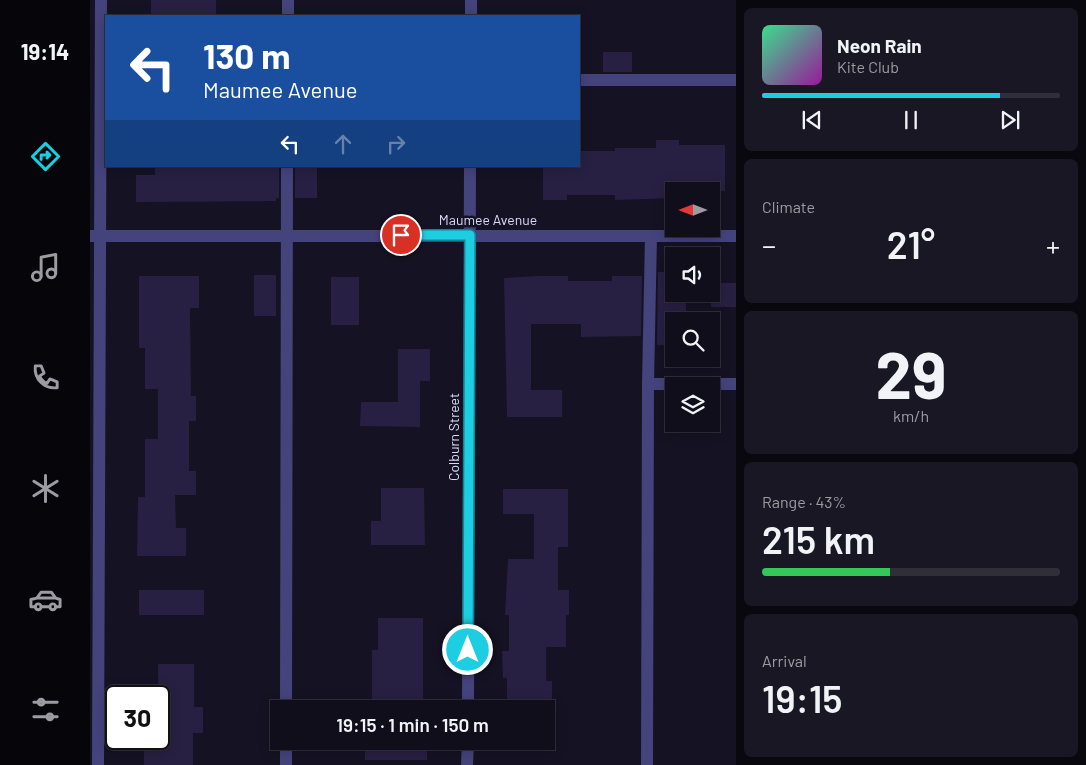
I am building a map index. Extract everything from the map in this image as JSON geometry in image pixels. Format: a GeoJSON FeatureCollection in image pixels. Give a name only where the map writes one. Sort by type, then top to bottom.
{"type":"FeatureCollection","features":[{"type":"Feature","properties":{"kind":"street"},"geometry":{"type":"LineString","coordinates":[[98,765],[95,236],[101,0]]}},
{"type":"Feature","properties":{"kind":"street"},"geometry":{"type":"LineString","coordinates":[[288,0],[288,15]]}},
{"type":"Feature","properties":{"kind":"street"},"geometry":{"type":"LineString","coordinates":[[471,0],[471,15]]}},
{"type":"Feature","properties":{"kind":"street"},"geometry":{"type":"LineString","coordinates":[[580,80],[736,80]]}},
{"type":"Feature","properties":{"kind":"street"},"geometry":{"type":"LineString","coordinates":[[286,700],[287,167]]}},
{"type":"Feature","properties":{"kind":"street","name":"Colburn Street"},"geometry":{"type":"LineString","coordinates":[[468,700],[470,167]]}},
{"type":"Feature","properties":{"kind":"street","name":"Maumee Avenue"},"geometry":{"type":"LineString","coordinates":[[95,236],[736,236]]}},
{"type":"Feature","properties":{"kind":"street"},"geometry":{"type":"LineString","coordinates":[[647,765],[648,384],[651,236]]}},
{"type":"Feature","properties":{"kind":"street"},"geometry":{"type":"LineString","coordinates":[[648,384],[736,384]]}},
{"type":"Feature","properties":{"kind":"street"},"geometry":{"type":"LineString","coordinates":[[286,750],[286,765]]}},
{"type":"Feature","properties":{"kind":"street"},"geometry":{"type":"LineString","coordinates":[[467,765],[468,750]]}},
{"type":"Feature","properties":{"kind":"building"},"geometry":{"type":"Polygon","coordinates":[[[151,0],[216,0],[216,15],[151,15],[151,0]]]}},
{"type":"Feature","properties":{"kind":"building"},"geometry":{"type":"Polygon","coordinates":[[[603,52],[632,52],[632,72],[603,72],[603,52]]]}},
{"type":"Feature","properties":{"kind":"building"},"geometry":{"type":"Polygon","coordinates":[[[656,140],[679,140],[679,145],[725,145],[725,191],[720,191],[720,182],[665,182],[665,198],[615,200],[615,195],[567,195],[567,200],[543,200],[543,167],[580,167],[580,151],[615,151],[615,148],[656,148],[656,140]]]}},
{"type":"Feature","properties":{"kind":"building"},"geometry":{"type":"Polygon","coordinates":[[[155,167],[279,167],[279,198],[276,198],[276,201],[136,202],[136,175],[155,175],[155,167]]]}},
{"type":"Feature","properties":{"kind":"building"},"geometry":{"type":"Polygon","coordinates":[[[295,167],[317,167],[317,198],[295,198],[295,167]]]}},
{"type":"Feature","properties":{"kind":"building"},"geometry":{"type":"Polygon","coordinates":[[[658,272],[665,272],[665,302],[686,302],[686,312],[665,312],[665,345],[657,345],[658,272]]]}},
{"type":"Feature","properties":{"kind":"building"},"geometry":{"type":"Polygon","coordinates":[[[254,275],[276,275],[276,316],[254,316],[254,275]]]}},
{"type":"Feature","properties":{"kind":"building"},"geometry":{"type":"Polygon","coordinates":[[[139,276],[199,276],[199,308],[190,308],[191,396],[196,396],[196,421],[189,421],[189,471],[196,471],[196,495],[175,495],[176,528],[186,528],[186,556],[137,556],[138,497],[145,497],[145,439],[158,439],[158,389],[145,389],[145,348],[139,348],[139,276]]]}},
{"type":"Feature","properties":{"kind":"building"},"geometry":{"type":"Polygon","coordinates":[[[568,276],[568,281],[612,281],[612,276],[642,276],[641,336],[581,337],[581,324],[531,324],[531,390],[562,390],[562,417],[507,417],[504,278],[568,276]]]}},
{"type":"Feature","properties":{"kind":"building"},"geometry":{"type":"Polygon","coordinates":[[[331,277],[359,277],[359,325],[331,325],[331,277]]]}},
{"type":"Feature","properties":{"kind":"building"},"geometry":{"type":"Polygon","coordinates":[[[720,283],[736,283],[736,307],[711,307],[711,302],[720,302],[720,283]]]}},
{"type":"Feature","properties":{"kind":"building"},"geometry":{"type":"Polygon","coordinates":[[[398,349],[430,349],[430,381],[420,381],[420,427],[360,426],[361,402],[398,402],[398,349]]]}},
{"type":"Feature","properties":{"kind":"building"},"geometry":{"type":"Polygon","coordinates":[[[381,488],[424,488],[425,545],[371,545],[371,521],[381,521],[381,488]]]}},
{"type":"Feature","properties":{"kind":"building"},"geometry":{"type":"Polygon","coordinates":[[[503,489],[568,489],[568,547],[558,547],[558,590],[569,590],[569,615],[566,615],[566,647],[546,647],[546,681],[552,681],[552,700],[507,700],[507,678],[503,678],[502,651],[509,651],[509,615],[505,615],[508,559],[534,559],[534,514],[503,514],[503,489]]]}},
{"type":"Feature","properties":{"kind":"building"},"geometry":{"type":"Polygon","coordinates":[[[139,590],[204,590],[204,615],[139,615],[139,590]]]}},
{"type":"Feature","properties":{"kind":"building"},"geometry":{"type":"Polygon","coordinates":[[[378,618],[423,618],[423,700],[372,700],[372,650],[378,650],[378,618]]]}},
{"type":"Feature","properties":{"kind":"building"},"geometry":{"type":"Polygon","coordinates":[[[158,664],[194,664],[194,707],[203,707],[203,733],[193,733],[193,765],[144,765],[144,750],[170,750],[170,685],[158,685],[158,664]]]}},
{"type":"Feature","properties":{"kind":"building"},"geometry":{"type":"Polygon","coordinates":[[[365,750],[427,750],[427,760],[365,760],[365,750]]]}},
{"type":"Feature","properties":{"kind":"route"},"geometry":{"type":"LineString","coordinates":[[401,235],[470,235],[468,650]]}}]}
